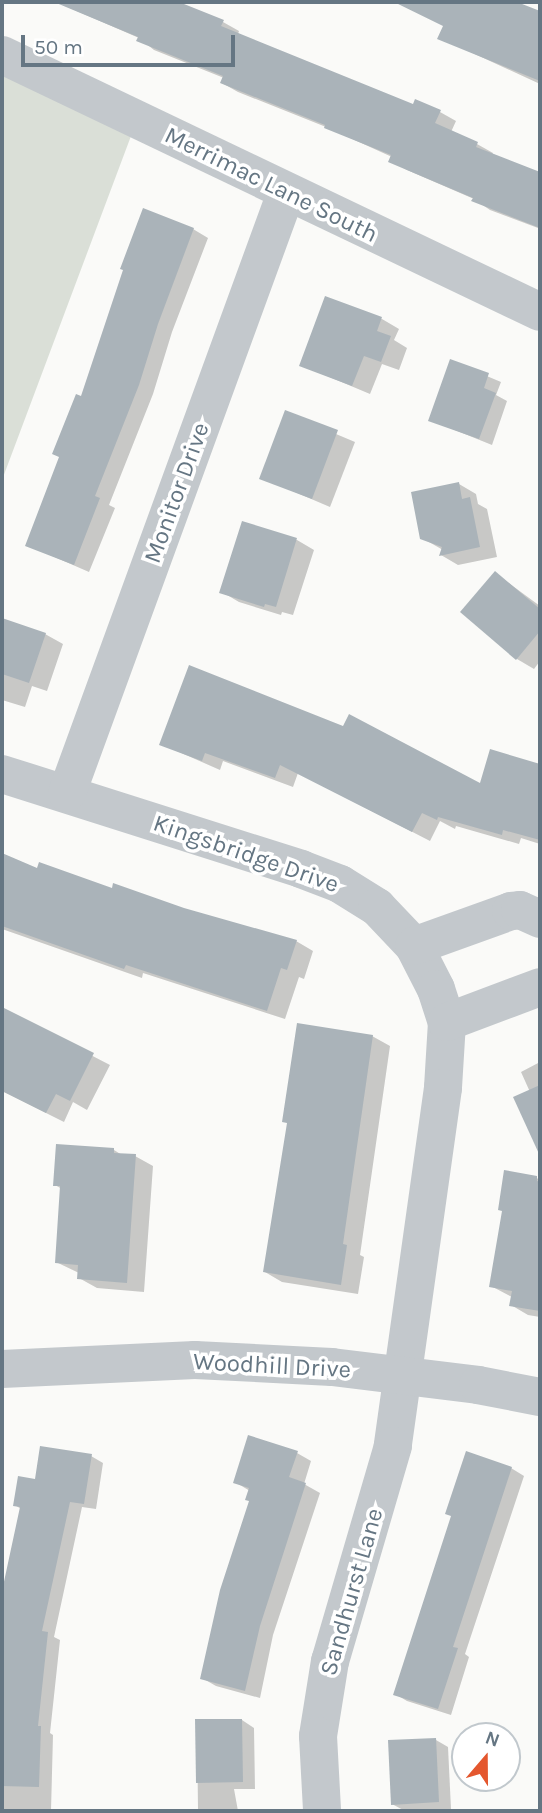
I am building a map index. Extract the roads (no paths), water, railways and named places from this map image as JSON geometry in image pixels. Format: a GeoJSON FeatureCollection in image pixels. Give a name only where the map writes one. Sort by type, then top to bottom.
{"type":"FeatureCollection","features":[{"type":"Feature","properties":{"kind":"street","name":"Merrimac Lane South"},"geometry":{"type":"LineString","coordinates":[[2,55],[540,312]]}},
{"type":"Feature","properties":{"kind":"street","name":"Monitor Drive"},"geometry":{"type":"LineString","coordinates":[[67,793],[286,192]]}},
{"type":"Feature","properties":{"kind":"street","name":"Kingsbridge Drive"},"geometry":{"type":"LineString","coordinates":[[2,774],[341,884],[377,906],[414,946],[436,989],[447,1022],[448,1047],[405,1376]]}},
{"type":"Feature","properties":{"kind":"street"},"geometry":{"type":"LineString","coordinates":[[414,946],[511,911],[520,910],[540,919]]}},
{"type":"Feature","properties":{"kind":"street"},"geometry":{"type":"LineString","coordinates":[[447,1022],[540,987]]}},
{"type":"Feature","properties":{"kind":"street","name":"Woodhill Drive"},"geometry":{"type":"LineString","coordinates":[[2,1370],[195,1360],[332,1367],[478,1385],[540,1397]]}},
{"type":"Feature","properties":{"kind":"street","name":"Sandhurst Lane"},"geometry":{"type":"LineString","coordinates":[[322,1811],[318,1736],[330,1661],[387,1469],[405,1376]]}}]}
